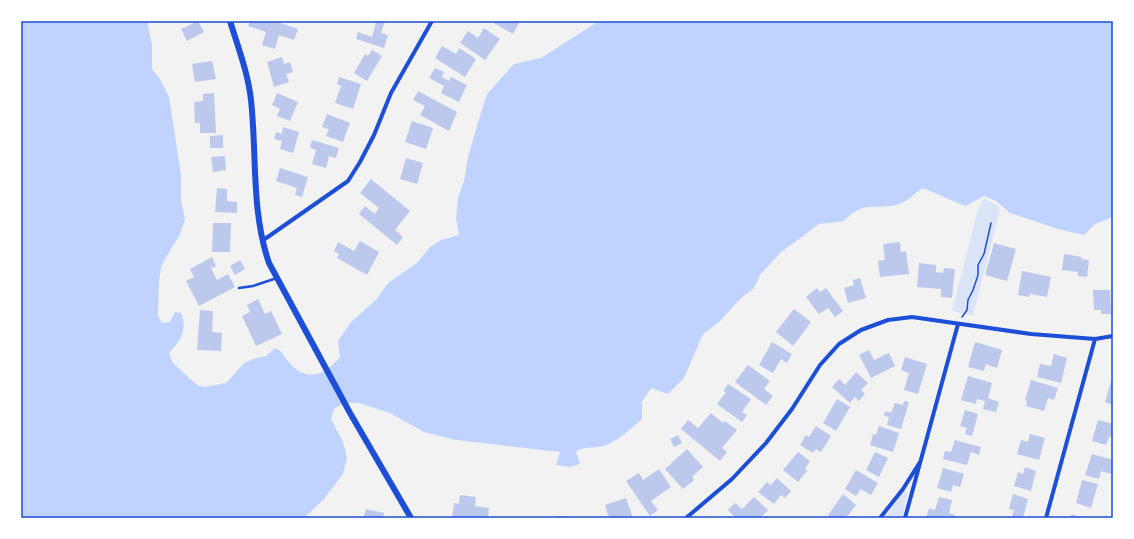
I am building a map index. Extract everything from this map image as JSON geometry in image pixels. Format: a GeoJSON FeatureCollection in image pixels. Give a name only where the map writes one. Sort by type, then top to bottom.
{"type":"FeatureCollection","features":[{"type":"Feature","properties":{"kind":"street"},"geometry":{"type":"LineString","coordinates":[[230,21],[246,70],[251,99],[256,204],[262,241],[269,263],[350,413],[411,518]]}},
{"type":"Feature","properties":{"kind":"street"},"geometry":{"type":"LineString","coordinates":[[262,241],[348,181],[374,135],[391,93],[432,21]]}},
{"type":"Feature","properties":{"kind":"street"},"geometry":{"type":"LineString","coordinates":[[686,518],[732,479],[766,443],[792,409],[820,365],[839,344],[861,330],[888,320],[912,317],[1031,334],[1095,339],[1113,336]]}},
{"type":"Feature","properties":{"kind":"street"},"geometry":{"type":"LineString","coordinates":[[905,518],[958,324]]}},
{"type":"Feature","properties":{"kind":"street"},"geometry":{"type":"LineString","coordinates":[[1046,518],[1095,339]]}},
{"type":"Feature","properties":{"kind":"street"},"geometry":{"type":"LineString","coordinates":[[880,518],[903,489],[922,458]]}},
{"type":"Feature","properties":{"kind":"lane"},"geometry":{"type":"LineString","coordinates":[[239,288],[253,286],[277,278]]}},
{"type":"Feature","properties":{"kind":"path"},"geometry":{"type":"LineString","coordinates":[[958,324],[967,310],[968,300],[978,275],[978,265],[984,254],[991,223]]}},
{"type":"Feature","properties":{"kind":"shaded area"},"geometry":{"type":"Polygon","coordinates":[[[984,198],[998,206],[1000,210],[973,316],[952,311],[978,209],[984,198]]]}},
{"type":"Feature","properties":{"kind":"shaded area"},"geometry":{"type":"Polygon","coordinates":[[[904,491],[908,493],[902,518],[885,518],[904,491]]]}},
{"type":"Feature","properties":{"kind":"water"},"geometry":{"type":"Polygon","coordinates":[[[21,21],[147,21],[152,45],[152,69],[160,79],[169,97],[181,175],[181,200],[185,219],[180,234],[161,267],[158,315],[162,323],[170,322],[175,312],[181,313],[184,325],[182,335],[169,353],[173,363],[197,385],[204,387],[226,383],[244,363],[266,356],[275,348],[282,352],[294,368],[308,374],[321,372],[334,364],[340,357],[338,341],[351,322],[376,300],[388,283],[417,263],[430,247],[441,240],[459,235],[456,218],[458,198],[464,181],[468,157],[487,94],[514,64],[541,58],[599,21],[1113,21],[1113,217],[1095,224],[1084,235],[1058,229],[1010,213],[996,201],[984,196],[965,206],[923,188],[900,204],[863,208],[851,214],[844,221],[819,224],[780,253],[760,275],[754,288],[741,298],[719,322],[703,334],[684,378],[668,394],[651,388],[642,402],[642,419],[625,434],[611,443],[576,452],[580,464],[570,467],[556,465],[560,452],[456,440],[424,432],[390,413],[359,403],[344,403],[334,409],[331,419],[343,442],[347,458],[343,474],[323,500],[304,518],[21,518],[21,21]]]}},
{"type":"Feature","properties":{"kind":"building"},"geometry":{"type":"Polygon","coordinates":[[[198,21],[204,32],[187,41],[181,29],[198,21]]]}},
{"type":"Feature","properties":{"kind":"building"},"geometry":{"type":"Polygon","coordinates":[[[250,21],[274,21],[298,29],[294,40],[279,35],[275,49],[262,45],[266,32],[248,26],[250,21]]]}},
{"type":"Feature","properties":{"kind":"building"},"geometry":{"type":"Polygon","coordinates":[[[370,21],[385,21],[381,33],[388,35],[384,48],[356,39],[358,32],[372,37],[376,23],[370,21]]]}},
{"type":"Feature","properties":{"kind":"building"},"geometry":{"type":"Polygon","coordinates":[[[490,21],[520,21],[513,34],[490,21]]]}},
{"type":"Feature","properties":{"kind":"building"},"geometry":{"type":"Polygon","coordinates":[[[484,28],[500,39],[485,60],[460,43],[468,31],[478,38],[484,28]]]}},
{"type":"Feature","properties":{"kind":"building"},"geometry":{"type":"Polygon","coordinates":[[[442,46],[456,54],[459,48],[476,59],[465,77],[435,58],[442,46]]]}},
{"type":"Feature","properties":{"kind":"building"},"geometry":{"type":"Polygon","coordinates":[[[372,50],[382,56],[367,81],[354,73],[365,54],[368,56],[372,50]]]}},
{"type":"Feature","properties":{"kind":"building"},"geometry":{"type":"Polygon","coordinates":[[[282,57],[284,64],[290,62],[293,72],[286,74],[289,82],[274,87],[267,62],[282,57]]]}},
{"type":"Feature","properties":{"kind":"building"},"geometry":{"type":"Polygon","coordinates":[[[212,61],[216,79],[195,82],[192,64],[212,61]]]}},
{"type":"Feature","properties":{"kind":"building"},"geometry":{"type":"Polygon","coordinates":[[[435,68],[444,72],[442,77],[449,81],[451,77],[467,85],[459,102],[441,93],[444,86],[429,78],[435,68]]]}},
{"type":"Feature","properties":{"kind":"building"},"geometry":{"type":"Polygon","coordinates":[[[339,77],[361,84],[353,109],[335,103],[341,86],[337,84],[339,77]]]}},
{"type":"Feature","properties":{"kind":"building"},"geometry":{"type":"Polygon","coordinates":[[[418,91],[457,112],[449,131],[420,115],[425,106],[413,100],[418,91]]]}},
{"type":"Feature","properties":{"kind":"building"},"geometry":{"type":"Polygon","coordinates":[[[214,93],[216,133],[200,133],[200,123],[195,123],[194,102],[203,101],[203,94],[214,93]]]}},
{"type":"Feature","properties":{"kind":"building"},"geometry":{"type":"Polygon","coordinates":[[[277,93],[298,102],[290,121],[277,116],[280,109],[272,105],[277,93]]]}},
{"type":"Feature","properties":{"kind":"building"},"geometry":{"type":"Polygon","coordinates":[[[327,114],[350,123],[343,142],[326,136],[329,129],[322,127],[327,114]]]}},
{"type":"Feature","properties":{"kind":"building"},"geometry":{"type":"Polygon","coordinates":[[[412,121],[433,128],[426,149],[405,142],[412,121]]]}},
{"type":"Feature","properties":{"kind":"building"},"geometry":{"type":"Polygon","coordinates":[[[283,127],[299,132],[293,153],[280,149],[282,141],[274,139],[276,132],[282,134],[283,127]]]}},
{"type":"Feature","properties":{"kind":"building"},"geometry":{"type":"Polygon","coordinates":[[[223,135],[223,148],[210,148],[210,136],[223,135]]]}},
{"type":"Feature","properties":{"kind":"building"},"geometry":{"type":"Polygon","coordinates":[[[312,140],[339,148],[336,158],[329,156],[326,168],[312,164],[316,150],[310,148],[312,140]]]}},
{"type":"Feature","properties":{"kind":"building"},"geometry":{"type":"Polygon","coordinates":[[[225,156],[226,170],[213,172],[211,157],[225,156]]]}},
{"type":"Feature","properties":{"kind":"building"},"geometry":{"type":"Polygon","coordinates":[[[406,158],[423,163],[417,184],[400,179],[406,158]]]}},
{"type":"Feature","properties":{"kind":"building"},"geometry":{"type":"Polygon","coordinates":[[[280,168],[308,177],[302,197],[295,195],[297,188],[276,181],[280,168]]]}},
{"type":"Feature","properties":{"kind":"building"},"geometry":{"type":"Polygon","coordinates":[[[371,179],[410,211],[395,230],[403,237],[397,245],[359,214],[365,206],[375,214],[379,208],[360,193],[371,179]]]}},
{"type":"Feature","properties":{"kind":"building"},"geometry":{"type":"Polygon","coordinates":[[[217,188],[227,189],[227,201],[237,202],[237,213],[215,212],[217,188]]]}},
{"type":"Feature","properties":{"kind":"building"},"geometry":{"type":"Polygon","coordinates":[[[213,223],[231,223],[230,252],[212,252],[213,223]]]}},
{"type":"Feature","properties":{"kind":"building"},"geometry":{"type":"Polygon","coordinates":[[[360,241],[379,252],[367,275],[337,258],[339,254],[334,251],[338,242],[354,251],[360,241]]]}},
{"type":"Feature","properties":{"kind":"building"},"geometry":{"type":"Polygon","coordinates":[[[900,242],[901,252],[906,251],[909,274],[880,277],[878,261],[885,260],[883,244],[900,242]]]}},
{"type":"Feature","properties":{"kind":"building"},"geometry":{"type":"Polygon","coordinates":[[[994,243],[1016,249],[1007,281],[985,275],[994,243]]]}},
{"type":"Feature","properties":{"kind":"building"},"geometry":{"type":"Polygon","coordinates":[[[1064,254],[1082,257],[1081,259],[1089,260],[1087,277],[1078,276],[1078,272],[1062,270],[1064,254]]]}},
{"type":"Feature","properties":{"kind":"building"},"geometry":{"type":"Polygon","coordinates":[[[212,257],[216,266],[211,268],[217,280],[228,274],[235,287],[199,306],[186,281],[194,277],[190,269],[212,257]]]}},
{"type":"Feature","properties":{"kind":"building"},"geometry":{"type":"Polygon","coordinates":[[[240,260],[245,269],[235,275],[230,266],[240,260]]]}},
{"type":"Feature","properties":{"kind":"building"},"geometry":{"type":"Polygon","coordinates":[[[919,263],[936,265],[936,272],[943,273],[944,268],[955,269],[952,298],[941,297],[941,289],[917,287],[919,263]]]}},
{"type":"Feature","properties":{"kind":"building"},"geometry":{"type":"Polygon","coordinates":[[[1022,271],[1051,277],[1047,297],[1030,294],[1029,297],[1018,295],[1022,271]]]}},
{"type":"Feature","properties":{"kind":"building"},"geometry":{"type":"Polygon","coordinates":[[[860,278],[866,298],[848,303],[844,288],[854,285],[853,280],[860,278]]]}},
{"type":"Feature","properties":{"kind":"building"},"geometry":{"type":"Polygon","coordinates":[[[817,288],[820,292],[826,288],[843,311],[835,317],[828,308],[819,314],[806,297],[817,288]]]}},
{"type":"Feature","properties":{"kind":"building"},"geometry":{"type":"Polygon","coordinates":[[[1093,290],[1110,290],[1111,314],[1101,314],[1101,310],[1094,310],[1093,290]]]}},
{"type":"Feature","properties":{"kind":"building"},"geometry":{"type":"Polygon","coordinates":[[[258,299],[265,314],[271,311],[282,334],[256,346],[242,316],[250,312],[247,305],[258,299]]]}},
{"type":"Feature","properties":{"kind":"building"},"geometry":{"type":"Polygon","coordinates":[[[794,309],[811,322],[793,346],[776,332],[794,309]]]}},
{"type":"Feature","properties":{"kind":"building"},"geometry":{"type":"Polygon","coordinates":[[[200,310],[213,311],[212,332],[222,333],[221,351],[197,350],[200,310]]]}},
{"type":"Feature","properties":{"kind":"building"},"geometry":{"type":"Polygon","coordinates":[[[772,342],[792,354],[787,363],[781,359],[773,373],[759,365],[772,342]]]}},
{"type":"Feature","properties":{"kind":"building"},"geometry":{"type":"Polygon","coordinates":[[[975,342],[1002,350],[997,368],[986,364],[984,371],[968,367],[975,342]]]}},
{"type":"Feature","properties":{"kind":"building"},"geometry":{"type":"Polygon","coordinates":[[[869,350],[874,360],[889,353],[895,366],[871,378],[859,355],[869,350]]]}},
{"type":"Feature","properties":{"kind":"building"},"geometry":{"type":"Polygon","coordinates":[[[1054,354],[1067,358],[1061,383],[1037,377],[1040,364],[1051,366],[1054,354]]]}},
{"type":"Feature","properties":{"kind":"building"},"geometry":{"type":"Polygon","coordinates":[[[905,357],[927,364],[918,394],[904,390],[909,373],[901,370],[905,357]]]}},
{"type":"Feature","properties":{"kind":"building"},"geometry":{"type":"Polygon","coordinates":[[[748,365],[770,381],[764,389],[773,396],[766,405],[735,382],[748,365]]]}},
{"type":"Feature","properties":{"kind":"building"},"geometry":{"type":"Polygon","coordinates":[[[856,372],[868,383],[861,390],[865,394],[859,401],[855,397],[850,403],[832,387],[839,379],[845,385],[856,372]]]}},
{"type":"Feature","properties":{"kind":"building"},"geometry":{"type":"Polygon","coordinates":[[[968,376],[992,383],[988,398],[999,402],[996,412],[983,409],[985,401],[977,399],[976,404],[961,400],[968,376]]]}},
{"type":"Feature","properties":{"kind":"building"},"geometry":{"type":"Polygon","coordinates":[[[1031,380],[1058,388],[1054,400],[1048,398],[1044,411],[1026,406],[1027,401],[1025,400],[1031,380]]]}},
{"type":"Feature","properties":{"kind":"building"},"geometry":{"type":"Polygon","coordinates":[[[1111,381],[1113,382],[1113,405],[1105,402],[1111,381]]]}},
{"type":"Feature","properties":{"kind":"building"},"geometry":{"type":"Polygon","coordinates":[[[728,384],[751,399],[742,412],[747,415],[742,422],[717,404],[726,392],[723,391],[728,384]]]}},
{"type":"Feature","properties":{"kind":"building"},"geometry":{"type":"Polygon","coordinates":[[[837,399],[850,407],[836,431],[823,423],[837,399]]]}},
{"type":"Feature","properties":{"kind":"building"},"geometry":{"type":"Polygon","coordinates":[[[904,401],[909,402],[901,429],[887,425],[889,417],[884,416],[885,411],[891,413],[895,403],[903,405],[904,401]]]}},
{"type":"Feature","properties":{"kind":"building"},"geometry":{"type":"Polygon","coordinates":[[[965,410],[978,414],[972,436],[965,434],[967,428],[960,426],[965,410]]]}},
{"type":"Feature","properties":{"kind":"building"},"geometry":{"type":"Polygon","coordinates":[[[711,413],[723,423],[725,421],[737,430],[722,448],[727,452],[720,461],[681,429],[688,420],[698,428],[711,413]]]}},
{"type":"Feature","properties":{"kind":"building"},"geometry":{"type":"Polygon","coordinates":[[[1098,420],[1113,424],[1113,438],[1109,437],[1106,445],[1092,441],[1098,420]]]}},
{"type":"Feature","properties":{"kind":"building"},"geometry":{"type":"Polygon","coordinates":[[[816,426],[831,436],[821,452],[816,449],[813,453],[800,445],[806,435],[809,437],[816,426]]]}},
{"type":"Feature","properties":{"kind":"building"},"geometry":{"type":"Polygon","coordinates":[[[879,426],[899,433],[893,452],[870,445],[873,434],[876,435],[879,426]]]}},
{"type":"Feature","properties":{"kind":"building"},"geometry":{"type":"Polygon","coordinates":[[[1030,434],[1045,438],[1039,460],[1017,454],[1021,440],[1028,442],[1030,434]]]}},
{"type":"Feature","properties":{"kind":"building"},"geometry":{"type":"Polygon","coordinates":[[[678,435],[682,443],[674,447],[670,439],[678,435]]]}},
{"type":"Feature","properties":{"kind":"building"},"geometry":{"type":"Polygon","coordinates":[[[955,440],[981,447],[979,455],[971,452],[967,465],[943,459],[945,451],[951,452],[955,440]]]}},
{"type":"Feature","properties":{"kind":"building"},"geometry":{"type":"Polygon","coordinates":[[[687,449],[703,467],[692,477],[694,480],[683,489],[665,469],[687,449]]]}},
{"type":"Feature","properties":{"kind":"building"},"geometry":{"type":"Polygon","coordinates":[[[798,452],[810,461],[805,469],[807,471],[798,482],[783,470],[798,452]]]}},
{"type":"Feature","properties":{"kind":"building"},"geometry":{"type":"Polygon","coordinates":[[[875,452],[888,458],[879,477],[866,470],[875,452]]]}},
{"type":"Feature","properties":{"kind":"building"},"geometry":{"type":"Polygon","coordinates":[[[1092,454],[1113,460],[1111,474],[1101,471],[1099,479],[1085,475],[1092,454]]]}},
{"type":"Feature","properties":{"kind":"building"},"geometry":{"type":"Polygon","coordinates":[[[1025,467],[1036,471],[1031,491],[1014,486],[1018,472],[1023,474],[1025,467]]]}},
{"type":"Feature","properties":{"kind":"building"},"geometry":{"type":"Polygon","coordinates":[[[943,468],[964,474],[960,487],[953,485],[951,492],[937,488],[943,468]]]}},
{"type":"Feature","properties":{"kind":"building"},"geometry":{"type":"Polygon","coordinates":[[[659,469],[671,487],[651,501],[658,510],[650,516],[626,481],[639,473],[643,480],[659,469]]]}},
{"type":"Feature","properties":{"kind":"building"},"geometry":{"type":"Polygon","coordinates":[[[856,470],[878,483],[871,495],[861,489],[856,496],[845,489],[856,470]]]}},
{"type":"Feature","properties":{"kind":"building"},"geometry":{"type":"Polygon","coordinates":[[[777,478],[791,491],[785,498],[781,495],[774,504],[758,492],[767,482],[771,485],[777,478]]]}},
{"type":"Feature","properties":{"kind":"building"},"geometry":{"type":"Polygon","coordinates":[[[1082,480],[1098,484],[1091,508],[1076,503],[1082,480]]]}},
{"type":"Feature","properties":{"kind":"building"},"geometry":{"type":"Polygon","coordinates":[[[843,494],[856,505],[846,518],[832,518],[828,515],[843,494]]]}},
{"type":"Feature","properties":{"kind":"building"},"geometry":{"type":"Polygon","coordinates":[[[1013,494],[1028,499],[1023,518],[1012,516],[1014,510],[1009,509],[1013,494]]]}},
{"type":"Feature","properties":{"kind":"building"},"geometry":{"type":"Polygon","coordinates":[[[460,495],[476,497],[475,506],[489,508],[488,518],[452,518],[454,503],[459,504],[460,495]]]}},
{"type":"Feature","properties":{"kind":"building"},"geometry":{"type":"Polygon","coordinates":[[[754,497],[768,510],[760,518],[736,518],[728,510],[735,503],[742,509],[754,497]]]}},
{"type":"Feature","properties":{"kind":"building"},"geometry":{"type":"Polygon","coordinates":[[[939,497],[952,500],[949,513],[955,515],[954,518],[926,518],[929,508],[935,510],[939,497]]]}},
{"type":"Feature","properties":{"kind":"building"},"geometry":{"type":"Polygon","coordinates":[[[626,498],[633,518],[609,518],[605,505],[626,498]]]}},
{"type":"Feature","properties":{"kind":"building"},"geometry":{"type":"Polygon","coordinates":[[[366,509],[384,513],[383,518],[363,518],[366,509]]]}},
{"type":"Feature","properties":{"kind":"building"},"geometry":{"type":"Polygon","coordinates":[[[1071,514],[1084,518],[1070,518],[1071,514]]]}},
{"type":"Feature","properties":{"kind":"building"},"geometry":{"type":"Polygon","coordinates":[[[557,516],[574,517],[574,518],[557,518],[557,516]]]}}]}
